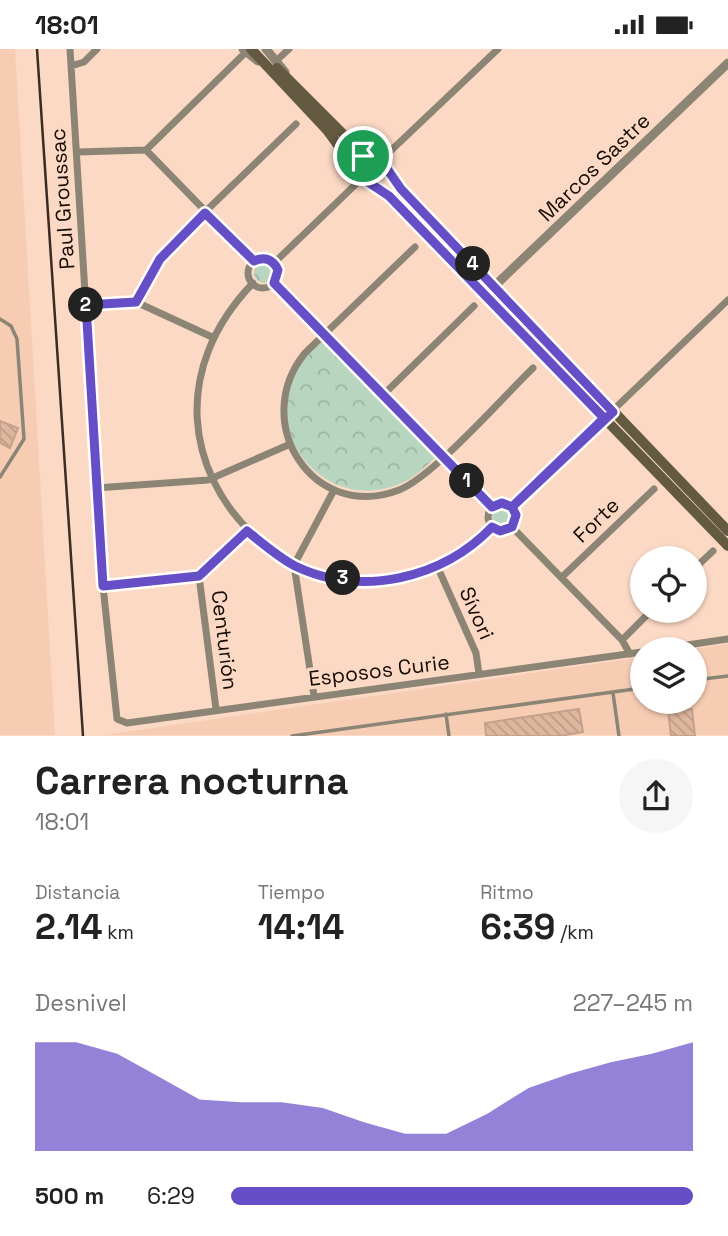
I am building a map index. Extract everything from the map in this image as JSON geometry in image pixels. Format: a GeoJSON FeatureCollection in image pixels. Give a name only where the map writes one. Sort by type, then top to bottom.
{"type":"FeatureCollection","features":[{"type":"Feature","properties":{"kind":"main road"},"geometry":{"type":"LineString","coordinates":[[249,50],[327,130],[358,170],[389,196],[484,296],[727,541]]}},
{"type":"Feature","properties":{"kind":"main road"},"geometry":{"type":"LineString","coordinates":[[249,50],[292,82],[334,126],[383,163],[401,189],[728,531]]}},
{"type":"Feature","properties":{"kind":"main road"},"geometry":{"type":"LineString","coordinates":[[358,170],[359,161],[370,154]]}},
{"type":"Feature","properties":{"kind":"main road"},"geometry":{"type":"LineString","coordinates":[[371,183],[381,179],[383,163]]}},
{"type":"Feature","properties":{"kind":"street","name":"Paul Groussac"},"geometry":{"type":"LineString","coordinates":[[70,49],[103,586],[115,713],[121,722]]}},
{"type":"Feature","properties":{"kind":"street"},"geometry":{"type":"LineString","coordinates":[[71,66],[84,62],[97,49]]}},
{"type":"Feature","properties":{"kind":"street"},"geometry":{"type":"LineString","coordinates":[[266,49],[292,82]]}},
{"type":"Feature","properties":{"kind":"street"},"geometry":{"type":"LineString","coordinates":[[276,61],[289,49]]}},
{"type":"Feature","properties":{"kind":"street"},"geometry":{"type":"LineString","coordinates":[[383,163],[498,49]]}},
{"type":"Feature","properties":{"kind":"street"},"geometry":{"type":"LineString","coordinates":[[77,152],[146,151],[249,50]]}},
{"type":"Feature","properties":{"kind":"street","name":"Marcos Sastre"},"geometry":{"type":"LineString","coordinates":[[484,296],[728,63]]}},
{"type":"Feature","properties":{"kind":"street"},"geometry":{"type":"LineString","coordinates":[[136,302],[160,259],[296,124]]}},
{"type":"Feature","properties":{"kind":"street"},"geometry":{"type":"LineString","coordinates":[[146,151],[254,261]]}},
{"type":"Feature","properties":{"kind":"street"},"geometry":{"type":"LineString","coordinates":[[274,263],[356,184]]}},
{"type":"Feature","properties":{"kind":"street"},"geometry":{"type":"LineString","coordinates":[[415,247],[305,353],[291,374],[284,407],[288,445],[304,470],[334,490],[368,495],[398,491],[419,478],[443,457],[533,368]]}},
{"type":"Feature","properties":{"kind":"street"},"geometry":{"type":"LineString","coordinates":[[264,258],[274,263],[278,274],[274,283],[261,288],[253,283],[249,269],[254,261],[264,258]]}},
{"type":"Feature","properties":{"kind":"street"},"geometry":{"type":"LineString","coordinates":[[253,283],[230,308],[212,337],[204,359],[197,400],[199,437],[212,479],[229,511],[247,531],[295,565],[328,576],[368,581],[410,576],[438,568],[471,547],[492,527]]}},
{"type":"Feature","properties":{"kind":"street"},"geometry":{"type":"LineString","coordinates":[[274,283],[492,507]]}},
{"type":"Feature","properties":{"kind":"street"},"geometry":{"type":"LineString","coordinates":[[512,507],[728,300]]}},
{"type":"Feature","properties":{"kind":"street"},"geometry":{"type":"LineString","coordinates":[[86,305],[136,302],[212,337]]}},
{"type":"Feature","properties":{"kind":"street"},"geometry":{"type":"LineString","coordinates":[[383,395],[474,306]]}},
{"type":"Feature","properties":{"kind":"street"},"geometry":{"type":"LineString","coordinates":[[96,488],[212,479],[288,445]]}},
{"type":"Feature","properties":{"kind":"street","name":"Forte"},"geometry":{"type":"LineString","coordinates":[[562,577],[654,489]]}},
{"type":"Feature","properties":{"kind":"street"},"geometry":{"type":"LineString","coordinates":[[314,696],[295,565],[334,490]]}},
{"type":"Feature","properties":{"kind":"street"},"geometry":{"type":"LineString","coordinates":[[492,507],[502,503],[512,507],[516,515],[512,527]]}},
{"type":"Feature","properties":{"kind":"street"},"geometry":{"type":"LineString","coordinates":[[492,507],[489,519],[492,527],[500,531],[512,527]]}},
{"type":"Feature","properties":{"kind":"street"},"geometry":{"type":"LineString","coordinates":[[512,527],[622,640],[630,654]]}},
{"type":"Feature","properties":{"kind":"street"},"geometry":{"type":"LineString","coordinates":[[103,586],[199,576],[247,531]]}},
{"type":"Feature","properties":{"kind":"street"},"geometry":{"type":"LineString","coordinates":[[707,557],[713,551]]}},
{"type":"Feature","properties":{"kind":"street","name":"Sívori"},"geometry":{"type":"LineString","coordinates":[[438,568],[476,653],[479,674]]}},
{"type":"Feature","properties":{"kind":"street","name":"Centurión"},"geometry":{"type":"LineString","coordinates":[[199,576],[216,709]]}},
{"type":"Feature","properties":{"kind":"street"},"geometry":{"type":"LineString","coordinates":[[622,640],[639,623]]}},
{"type":"Feature","properties":{"kind":"street"},"geometry":{"type":"LineString","coordinates":[[707,642],[728,639]]}},
{"type":"Feature","properties":{"kind":"street","name":"Esposos Curie"},"geometry":{"type":"LineString","coordinates":[[121,722],[630,654]]}},
{"type":"Feature","properties":{"kind":"lane"},"geometry":{"type":"LineString","coordinates":[[0,319],[11,326],[17,339],[24,439],[0,477]]}},
{"type":"Feature","properties":{"kind":"lane"},"geometry":{"type":"LineString","coordinates":[[707,679],[728,676]]}},
{"type":"Feature","properties":{"kind":"lane"},"geometry":{"type":"LineString","coordinates":[[292,736],[630,690]]}},
{"type":"Feature","properties":{"kind":"lane"},"geometry":{"type":"LineString","coordinates":[[612,692],[620,736]]}},
{"type":"Feature","properties":{"kind":"lane"},"geometry":{"type":"LineString","coordinates":[[446,714],[449,736]]}},
{"type":"Feature","properties":{"kind":"shaded area"},"geometry":{"type":"Polygon","coordinates":[[[0,49],[15,49],[55,735],[0,735],[0,49]]]}},
{"type":"Feature","properties":{"kind":"shaded area"},"geometry":{"type":"Polygon","coordinates":[[[728,644],[728,735],[104,735],[630,659],[630,714],[707,714],[707,647],[728,644]]]}},
{"type":"Feature","properties":{"kind":"green space"},"geometry":{"type":"Polygon","coordinates":[[[264,263],[271,266],[274,273],[271,280],[264,283],[257,280],[254,273],[257,266],[264,263]]]}},
{"type":"Feature","properties":{"kind":"green space"},"geometry":{"type":"Polygon","coordinates":[[[323,339],[436,457],[408,480],[370,491],[346,488],[323,477],[305,461],[293,440],[286,417],[287,391],[297,366],[323,339]]]}},
{"type":"Feature","properties":{"kind":"green space"},"geometry":{"type":"Polygon","coordinates":[[[502,507],[509,510],[512,517],[509,524],[502,527],[495,524],[492,517],[495,510],[502,507]]]}},
{"type":"Feature","properties":{"kind":"building"},"geometry":{"type":"Polygon","coordinates":[[[0,421],[18,428],[10,448],[0,443],[0,421]]]}},
{"type":"Feature","properties":{"kind":"building"},"geometry":{"type":"Polygon","coordinates":[[[579,709],[583,732],[560,736],[486,736],[485,723],[579,709]]]}},
{"type":"Feature","properties":{"kind":"building"},"geometry":{"type":"Polygon","coordinates":[[[668,714],[693,714],[695,736],[671,736],[668,714]]]}},
{"type":"Feature","properties":{"kind":"railway"},"geometry":{"type":"LineString","coordinates":[[37,49],[83,736]]}},
{"type":"Feature","properties":{"kind":"route"},"geometry":{"type":"LineString","coordinates":[[363,156],[359,161],[360,175],[389,196],[604,418],[597,425],[512,507],[502,503],[492,507],[274,283],[278,274],[276,265],[264,258],[254,261],[205,213],[178,237],[160,259],[136,302],[86,305],[103,586],[199,576],[247,531],[295,565],[328,576],[358,581],[390,580],[438,568],[463,553],[492,527],[500,531],[512,527],[516,519],[512,507],[613,412],[401,189],[381,160],[370,154],[363,156]]}}]}
